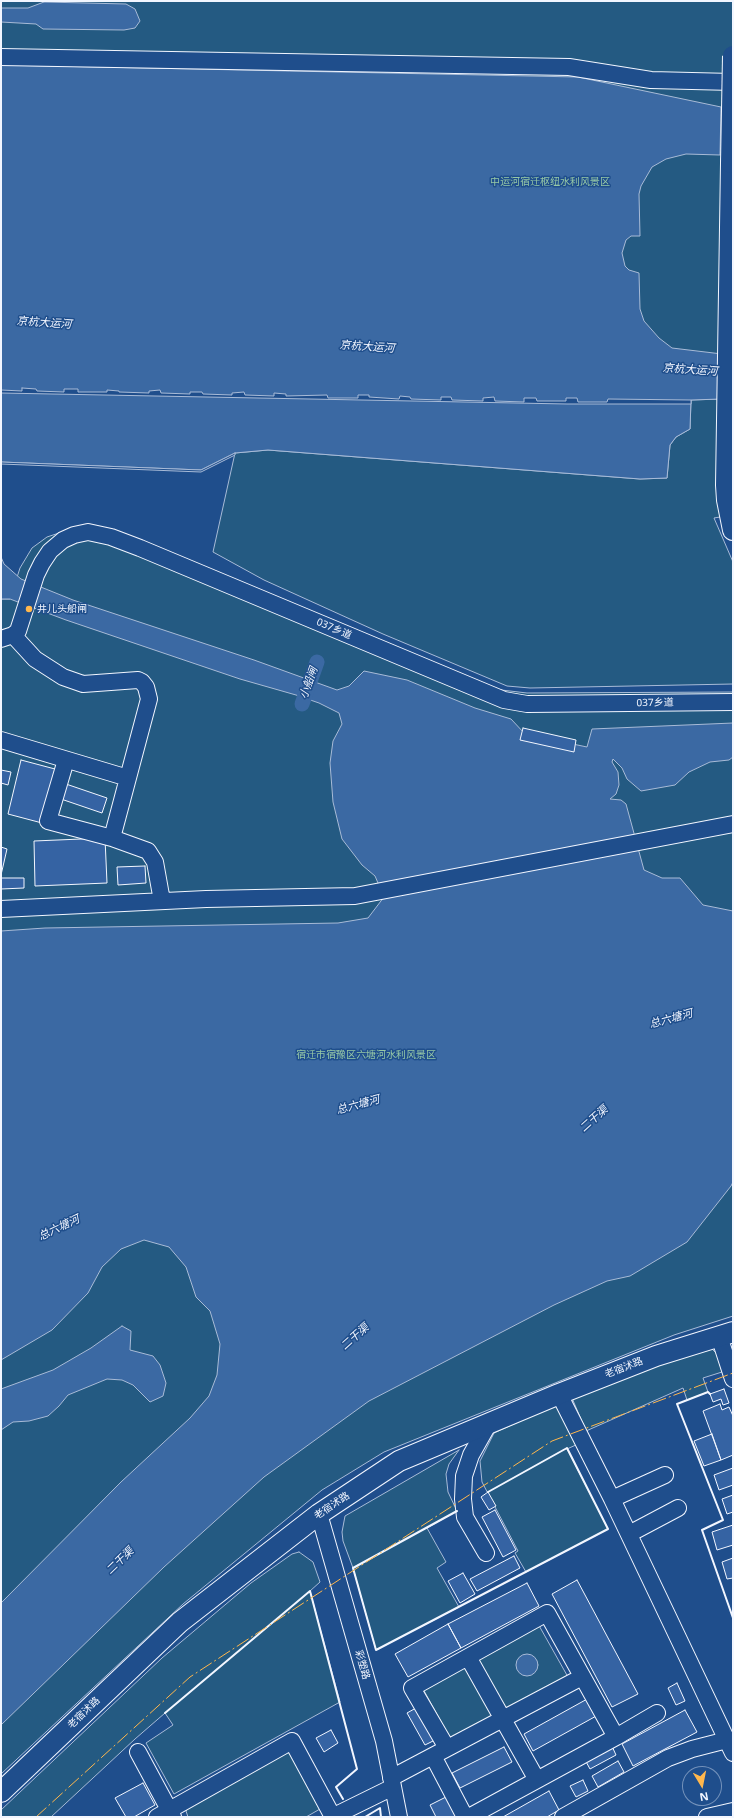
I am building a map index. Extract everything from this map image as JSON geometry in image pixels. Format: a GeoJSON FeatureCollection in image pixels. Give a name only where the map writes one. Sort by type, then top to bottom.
{"type":"FeatureCollection","features":[{"type":"Feature","properties":{"kind":"main road"},"geometry":{"type":"LineString","coordinates":[[732,524],[727,500],[727,457],[733,52]]}},
{"type":"Feature","properties":{"kind":"main road","name":"老宿沭路"},"geometry":{"type":"LineString","coordinates":[[1,1792],[180,1622],[319,1514],[399,1461],[488,1423],[656,1356],[726,1334]]}},
{"type":"Feature","properties":{"kind":"street"},"geometry":{"type":"LineString","coordinates":[[1,57],[569,67],[651,80],[733,82]]}},
{"type":"Feature","properties":{"kind":"street","name":"037乡道"},"geometry":{"type":"LineString","coordinates":[[11,633],[36,575],[50,551],[63,540],[74,535],[88,532],[140,548],[504,700],[527,704],[733,702]]}},
{"type":"Feature","properties":{"kind":"street"},"geometry":{"type":"LineString","coordinates":[[11,633],[35,659],[63,677],[83,684],[138,680],[145,684],[149,699],[112,838]]}},
{"type":"Feature","properties":{"kind":"street"},"geometry":{"type":"LineString","coordinates":[[1,740],[128,778]]}},
{"type":"Feature","properties":{"kind":"street"},"geometry":{"type":"LineString","coordinates":[[66,760],[48,822],[112,838],[148,851],[155,862],[162,901]]}},
{"type":"Feature","properties":{"kind":"street"},"geometry":{"type":"LineString","coordinates":[[1,909],[162,901],[356,896],[733,824]]}},
{"type":"Feature","properties":{"kind":"street"},"geometry":{"type":"LineString","coordinates":[[726,1334],[733,1379]]}},
{"type":"Feature","properties":{"kind":"street"},"geometry":{"type":"LineString","coordinates":[[559,1394],[612,1499],[730,1746],[692,1749],[668,1758],[563,1817]]}},
{"type":"Feature","properties":{"kind":"street"},"geometry":{"type":"LineString","coordinates":[[486,1554],[465,1517],[463,1499],[464,1476],[471,1455],[488,1423]]}},
{"type":"Feature","properties":{"kind":"street"},"geometry":{"type":"LineString","coordinates":[[612,1499],[665,1475]]}},
{"type":"Feature","properties":{"kind":"street"},"geometry":{"type":"LineString","coordinates":[[629,1534],[678,1508]]}},
{"type":"Feature","properties":{"kind":"street","name":"彩塑路"},"geometry":{"type":"LineString","coordinates":[[319,1514],[384,1741],[399,1817]]}},
{"type":"Feature","properties":{"kind":"street"},"geometry":{"type":"LineString","coordinates":[[447,1748],[412,1688],[547,1613],[616,1737]]}},
{"type":"Feature","properties":{"kind":"street"},"geometry":{"type":"LineString","coordinates":[[468,1657],[537,1780]]}},
{"type":"Feature","properties":{"kind":"street"},"geometry":{"type":"LineString","coordinates":[[138,1752],[167,1815],[292,1741],[332,1817],[392,1783],[447,1748],[582,1677]]}},
{"type":"Feature","properties":{"kind":"street"},"geometry":{"type":"LineString","coordinates":[[469,1817],[657,1713]]}},
{"type":"Feature","properties":{"kind":"street"},"geometry":{"type":"LineString","coordinates":[[433,1756],[465,1817]]}},
{"type":"Feature","properties":{"kind":"street"},"geometry":{"type":"LineString","coordinates":[[707,1817],[733,1811]]}},
{"type":"Feature","properties":{"kind":"green space","name":"中运河宿迁枢纽水利风景区"},"geometry":{"type":"Polygon","coordinates":[[[1,1],[733,1],[733,369],[1,350],[1,1]]]}},
{"type":"Feature","properties":{"kind":"green space"},"geometry":{"type":"Polygon","coordinates":[[[721,399],[720,517],[714,518],[733,562],[733,684],[530,688],[507,686],[383,634],[264,580],[213,552],[235,453],[268,450],[640,479],[667,478],[670,445],[676,437],[690,429],[691,400],[721,399]]]}},
{"type":"Feature","properties":{"kind":"green space","name":"宿迁市宿豫区六塘河水利风景区"},"geometry":{"type":"Polygon","coordinates":[[[71,529],[493,689],[527,693],[733,692],[733,1316],[674,1335],[384,1452],[322,1490],[183,1604],[1,1774],[1,599],[10,599],[20,568],[32,548],[47,537],[71,529]]]}},
{"type":"Feature","properties":{"kind":"green space"},"geometry":{"type":"Polygon","coordinates":[[[712,1349],[717,1354],[722,1372],[703,1378],[708,1392],[687,1400],[683,1388],[586,1431],[572,1398],[651,1367],[712,1349]]]}},
{"type":"Feature","properties":{"kind":"green space"},"geometry":{"type":"Polygon","coordinates":[[[558,1404],[578,1444],[567,1449],[608,1529],[526,1572],[515,1553],[518,1551],[482,1482],[480,1461],[494,1433],[558,1404]]]}},
{"type":"Feature","properties":{"kind":"green space"},"geometry":{"type":"Polygon","coordinates":[[[459,1450],[449,1464],[446,1474],[448,1492],[457,1511],[427,1528],[446,1562],[437,1568],[459,1607],[376,1650],[353,1568],[343,1541],[342,1532],[345,1516],[459,1450]]]}},
{"type":"Feature","properties":{"kind":"green space"},"geometry":{"type":"Polygon","coordinates":[[[299,1552],[313,1562],[320,1582],[310,1591],[340,1702],[174,1794],[146,1743],[173,1725],[165,1713],[51,1817],[1,1817],[1,1810],[162,1658],[251,1583],[292,1554],[299,1552]]]}},
{"type":"Feature","properties":{"kind":"green space"},"geometry":{"type":"Polygon","coordinates":[[[537,1622],[568,1677],[505,1712],[475,1657],[537,1622]]]}},
{"type":"Feature","properties":{"kind":"green space"},"geometry":{"type":"Polygon","coordinates":[[[466,1663],[495,1715],[451,1740],[422,1687],[466,1663]]]}},
{"type":"Feature","properties":{"kind":"green space"},"geometry":{"type":"Polygon","coordinates":[[[289,1750],[320,1809],[306,1817],[188,1817],[186,1811],[188,1807],[289,1750]]]}},
{"type":"Feature","properties":{"kind":"water"},"geometry":{"type":"Polygon","coordinates":[[[44,2],[126,4],[135,9],[140,21],[135,28],[124,30],[43,29],[36,24],[1,22],[1,8],[28,8],[44,2]]]}},
{"type":"Feature","properties":{"kind":"water","name":"中运河宿迁枢纽水利风景区"},"geometry":{"type":"Polygon","coordinates":[[[1,65],[578,77],[721,107],[720,155],[686,154],[666,159],[652,167],[641,186],[639,194],[640,236],[631,236],[626,240],[622,253],[625,266],[629,270],[639,273],[640,309],[644,321],[659,338],[672,348],[722,354],[721,399],[691,400],[690,429],[676,437],[670,445],[667,478],[640,479],[268,450],[235,453],[201,470],[1,462],[1,65]]]}},
{"type":"Feature","properties":{"kind":"water","name":"宿迁市宿豫区六塘河水利风景区"},"geometry":{"type":"Polygon","coordinates":[[[1,557],[4,564],[21,579],[73,600],[254,660],[337,690],[349,686],[364,671],[407,680],[475,708],[511,719],[525,734],[587,747],[592,729],[733,723],[733,757],[729,760],[710,762],[689,772],[675,785],[641,791],[627,779],[622,768],[613,759],[612,762],[618,772],[619,785],[616,794],[610,799],[621,800],[626,804],[644,870],[662,878],[680,878],[703,905],[733,911],[733,1182],[687,1242],[630,1276],[607,1281],[554,1305],[369,1401],[264,1477],[164,1567],[1,1725],[1,1603],[121,1482],[190,1418],[209,1396],[217,1375],[220,1344],[210,1311],[196,1297],[186,1267],[169,1247],[144,1240],[121,1249],[102,1267],[88,1293],[52,1330],[1,1360],[1,931],[45,928],[338,923],[368,918],[384,897],[375,876],[362,865],[342,839],[333,802],[330,763],[333,741],[342,724],[339,713],[319,703],[296,695],[240,679],[66,620],[10,599],[1,599],[1,557]]]}},
{"type":"Feature","properties":{"kind":"water"},"geometry":{"type":"Polygon","coordinates":[[[122,1326],[131,1331],[130,1350],[153,1356],[160,1365],[166,1383],[163,1396],[150,1402],[133,1385],[122,1380],[107,1379],[68,1395],[48,1416],[29,1421],[13,1422],[1,1430],[1,1389],[53,1370],[91,1348],[122,1326]]]}},
{"type":"Feature","properties":{"kind":"water"},"geometry":{"type":"Polygon","coordinates":[[[527,1654],[535,1657],[538,1665],[535,1673],[527,1676],[519,1673],[516,1665],[519,1657],[527,1654]]]}},
{"type":"Feature","properties":{"kind":"pier"},"geometry":{"type":"Polygon","coordinates":[[[22,388],[36,389],[37,391],[64,392],[64,389],[78,389],[78,392],[107,392],[107,390],[149,393],[149,391],[160,390],[161,393],[190,394],[190,392],[202,392],[203,394],[232,395],[232,393],[244,392],[245,395],[274,396],[274,393],[286,394],[286,396],[327,395],[328,398],[358,398],[358,395],[369,395],[369,397],[399,399],[400,396],[410,397],[411,399],[441,400],[441,397],[451,397],[452,400],[483,401],[483,398],[494,397],[495,401],[524,402],[524,398],[536,398],[537,401],[566,401],[566,398],[577,398],[578,402],[607,402],[608,399],[691,400],[691,404],[567,404],[1,393],[1,390],[22,391],[22,388]]]}},
{"type":"Feature","properties":{"kind":"pier"},"geometry":{"type":"Polygon","coordinates":[[[235,453],[235,455],[201,472],[1,464],[1,462],[201,470],[235,453]]]}},
{"type":"Feature","properties":{"kind":"building"},"geometry":{"type":"Polygon","coordinates":[[[523,728],[576,740],[574,752],[520,740],[523,728]]]}},
{"type":"Feature","properties":{"kind":"building"},"geometry":{"type":"Polygon","coordinates":[[[21,760],[55,769],[42,823],[8,814],[21,760]]]}},
{"type":"Feature","properties":{"kind":"building"},"geometry":{"type":"Polygon","coordinates":[[[1,770],[11,772],[8,785],[1,783],[1,770]]]}},
{"type":"Feature","properties":{"kind":"building"},"geometry":{"type":"Polygon","coordinates":[[[63,783],[107,798],[102,813],[58,798],[63,783]]]}},
{"type":"Feature","properties":{"kind":"building"},"geometry":{"type":"Polygon","coordinates":[[[105,838],[107,883],[35,886],[34,841],[105,838]]]}},
{"type":"Feature","properties":{"kind":"building"},"geometry":{"type":"Polygon","coordinates":[[[1,847],[7,849],[1,875],[1,847]]]}},
{"type":"Feature","properties":{"kind":"building"},"geometry":{"type":"Polygon","coordinates":[[[145,866],[146,883],[118,885],[117,867],[145,866]]]}},
{"type":"Feature","properties":{"kind":"building"},"geometry":{"type":"Polygon","coordinates":[[[1,878],[24,878],[24,888],[1,889],[1,878]]]}},
{"type":"Feature","properties":{"kind":"building"},"geometry":{"type":"Polygon","coordinates":[[[724,1389],[729,1403],[723,1405],[721,1399],[713,1402],[710,1394],[724,1389]]]}},
{"type":"Feature","properties":{"kind":"building"},"geometry":{"type":"Polygon","coordinates":[[[720,1404],[722,1410],[729,1407],[733,1416],[733,1455],[721,1460],[703,1411],[720,1404]]]}},
{"type":"Feature","properties":{"kind":"building"},"geometry":{"type":"Polygon","coordinates":[[[712,1434],[721,1460],[704,1466],[694,1441],[712,1434]]]}},
{"type":"Feature","properties":{"kind":"building"},"geometry":{"type":"Polygon","coordinates":[[[733,1468],[733,1485],[719,1490],[714,1475],[733,1468]]]}},
{"type":"Feature","properties":{"kind":"building"},"geometry":{"type":"Polygon","coordinates":[[[488,1492],[496,1506],[489,1510],[481,1497],[488,1492]]]}},
{"type":"Feature","properties":{"kind":"building"},"geometry":{"type":"Polygon","coordinates":[[[733,1495],[733,1512],[727,1514],[722,1499],[733,1495]]]}},
{"type":"Feature","properties":{"kind":"building"},"geometry":{"type":"Polygon","coordinates":[[[495,1510],[516,1550],[503,1557],[482,1517],[495,1510]]]}},
{"type":"Feature","properties":{"kind":"building"},"geometry":{"type":"Polygon","coordinates":[[[733,1525],[733,1545],[717,1550],[712,1532],[733,1525]]]}},
{"type":"Feature","properties":{"kind":"building"},"geometry":{"type":"Polygon","coordinates":[[[514,1556],[520,1568],[477,1591],[470,1579],[514,1556]]]}},
{"type":"Feature","properties":{"kind":"building"},"geometry":{"type":"Polygon","coordinates":[[[733,1558],[733,1578],[727,1579],[722,1562],[733,1558]]]}},
{"type":"Feature","properties":{"kind":"building"},"geometry":{"type":"Polygon","coordinates":[[[463,1573],[475,1594],[460,1603],[448,1581],[463,1573]]]}},
{"type":"Feature","properties":{"kind":"building"},"geometry":{"type":"Polygon","coordinates":[[[577,1580],[638,1694],[612,1707],[552,1594],[577,1580]]]}},
{"type":"Feature","properties":{"kind":"building"},"geometry":{"type":"Polygon","coordinates":[[[527,1583],[539,1606],[461,1648],[448,1624],[527,1583]]]}},
{"type":"Feature","properties":{"kind":"building"},"geometry":{"type":"Polygon","coordinates":[[[448,1624],[461,1648],[408,1677],[395,1654],[448,1624]]]}},
{"type":"Feature","properties":{"kind":"building"},"geometry":{"type":"Polygon","coordinates":[[[677,1683],[685,1701],[676,1705],[668,1688],[677,1683]]]}},
{"type":"Feature","properties":{"kind":"building"},"geometry":{"type":"Polygon","coordinates":[[[589,1698],[598,1715],[533,1751],[524,1734],[589,1698]]]}},
{"type":"Feature","properties":{"kind":"building"},"geometry":{"type":"Polygon","coordinates":[[[416,1708],[435,1740],[425,1745],[407,1713],[416,1708]]]}},
{"type":"Feature","properties":{"kind":"building"},"geometry":{"type":"Polygon","coordinates":[[[685,1710],[697,1732],[633,1766],[622,1744],[685,1710]]]}},
{"type":"Feature","properties":{"kind":"building"},"geometry":{"type":"Polygon","coordinates":[[[331,1730],[338,1743],[324,1752],[316,1738],[331,1730]]]}},
{"type":"Feature","properties":{"kind":"building"},"geometry":{"type":"Polygon","coordinates":[[[611,1744],[616,1755],[590,1769],[584,1758],[611,1744]]]}},
{"type":"Feature","properties":{"kind":"building"},"geometry":{"type":"Polygon","coordinates":[[[504,1747],[512,1762],[460,1788],[452,1773],[504,1747]]]}},
{"type":"Feature","properties":{"kind":"building"},"geometry":{"type":"Polygon","coordinates":[[[618,1761],[624,1772],[598,1787],[592,1776],[618,1761]]]}},
{"type":"Feature","properties":{"kind":"building"},"geometry":{"type":"Polygon","coordinates":[[[583,1780],[588,1791],[576,1797],[570,1786],[583,1780]]]}},
{"type":"Feature","properties":{"kind":"building"},"geometry":{"type":"Polygon","coordinates":[[[143,1783],[155,1805],[134,1817],[126,1817],[115,1798],[143,1783]]]}},
{"type":"Feature","properties":{"kind":"building"},"geometry":{"type":"Polygon","coordinates":[[[549,1791],[559,1810],[547,1817],[503,1817],[549,1791]]]}},
{"type":"Feature","properties":{"kind":"building"},"geometry":{"type":"Polygon","coordinates":[[[450,1795],[461,1817],[436,1817],[430,1805],[450,1795]]]}},
{"type":"Feature","properties":{"kind":"waterway","name":"小船闸"},"geometry":{"type":"LineString","coordinates":[[302,704],[317,662]]}},
{"type":"Feature","properties":{"kind":"wall"},"geometry":{"type":"LineString","coordinates":[[710,1394],[708,1392],[677,1404],[723,1520],[702,1530],[733,1618]]}},
{"type":"Feature","properties":{"kind":"wall"},"geometry":{"type":"LineString","coordinates":[[457,1511],[353,1568],[376,1650],[608,1529],[567,1448],[488,1492]]}},
{"type":"Feature","properties":{"kind":"wall"},"geometry":{"type":"LineString","coordinates":[[165,1713],[310,1591],[357,1769],[336,1787],[343,1799]]}},
{"type":"Feature","properties":{"kind":"wall"},"geometry":{"type":"LineString","coordinates":[[365,1817],[380,1808],[381,1817]]}},
{"type":"Feature","properties":{"kind":"power"},"geometry":{"type":"LineString","coordinates":[[36,1817],[190,1677],[552,1441],[733,1373]]}},
{"type":"Feature","properties":{"kind":"place","name":"井儿头船闸"},"geometry":{"type":"Point","coordinates":[29,609]}},
{"type":"Feature","properties":{"kind":"water label","name":"京杭大运河"},"geometry":{"type":"Point","coordinates":[44,323]}},
{"type":"Feature","properties":{"kind":"water label","name":"京杭大运河"},"geometry":{"type":"Point","coordinates":[367,347]}},
{"type":"Feature","properties":{"kind":"water label","name":"京杭大运河"},"geometry":{"type":"Point","coordinates":[690,370]}},
{"type":"Feature","properties":{"kind":"water label","name":"总六塘河"},"geometry":{"type":"Point","coordinates":[671,1019]}},
{"type":"Feature","properties":{"kind":"water label","name":"总六塘河"},"geometry":{"type":"Point","coordinates":[358,1105]}},
{"type":"Feature","properties":{"kind":"water label","name":"二干渠"},"geometry":{"type":"Point","coordinates":[594,1119]}},
{"type":"Feature","properties":{"kind":"water label","name":"总六塘河"},"geometry":{"type":"Point","coordinates":[59,1228]}},
{"type":"Feature","properties":{"kind":"water label","name":"二干渠"},"geometry":{"type":"Point","coordinates":[355,1337]}},
{"type":"Feature","properties":{"kind":"water label","name":"二干渠"},"geometry":{"type":"Point","coordinates":[120,1561]}}]}
